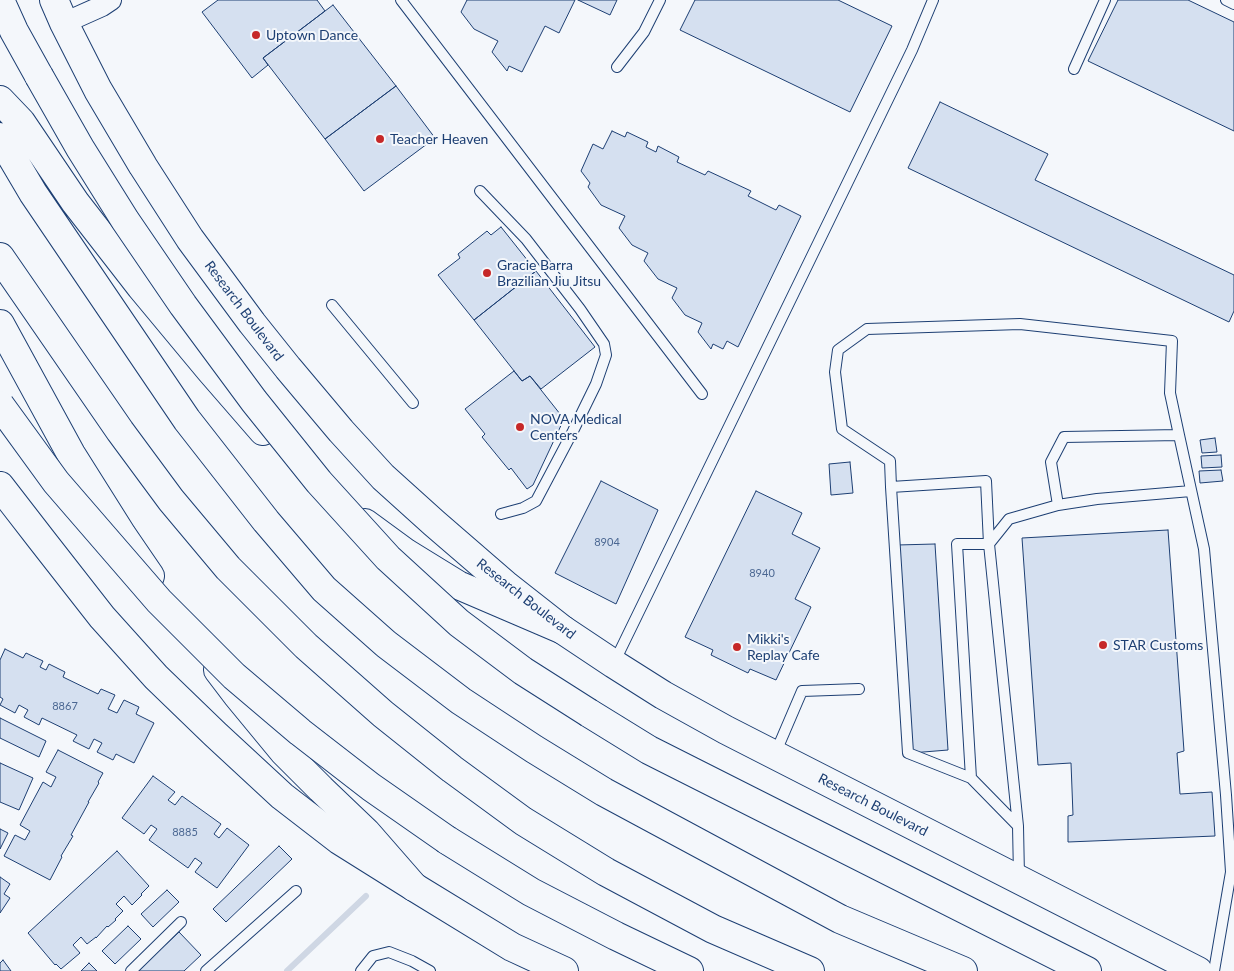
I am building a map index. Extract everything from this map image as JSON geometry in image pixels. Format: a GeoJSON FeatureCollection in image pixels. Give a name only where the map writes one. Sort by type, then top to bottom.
{"type":"FeatureCollection","features":[{"type":"Feature","properties":{"kind":"main road"},"geometry":{"type":"LineString","coordinates":[[0,0],[14,31],[80,148],[125,220],[183,305],[254,401],[319,482],[388,558],[459,623],[523,671],[649,750],[1087,971]]}},
{"type":"Feature","properties":{"kind":"main road","name":"Research Boulevard"},"geometry":{"type":"LineString","coordinates":[[59,12],[98,90],[190,239],[288,368],[383,477],[507,586],[563,630],[662,695],[774,755],[1198,971]]}},
{"type":"Feature","properties":{"kind":"main road"},"geometry":{"type":"LineString","coordinates":[[0,100],[21,122],[75,202],[141,288],[263,431],[309,477],[356,517],[406,553],[458,585],[563,630]]}},
{"type":"Feature","properties":{"kind":"main road"},"geometry":{"type":"LineString","coordinates":[[0,138],[44,209],[187,420],[266,521],[324,589],[386,644],[461,701],[604,792],[840,919],[962,971]]}},
{"type":"Feature","properties":{"kind":"main road"},"geometry":{"type":"LineString","coordinates":[[0,257],[120,431],[172,500],[228,568],[306,646],[383,714],[452,769],[523,821],[606,872],[713,929],[810,971]]}},
{"type":"Feature","properties":{"kind":"main road"},"geometry":{"type":"LineString","coordinates":[[0,324],[71,454],[122,535],[176,614],[237,695],[284,752],[366,832],[414,887]]}},
{"type":"Feature","properties":{"kind":"main road"},"geometry":{"type":"LineString","coordinates":[[0,405],[56,482],[153,594],[234,676],[300,732],[371,787],[447,840],[530,892],[689,971]]}},
{"type":"Feature","properties":{"kind":"main road"},"geometry":{"type":"LineString","coordinates":[[0,486],[102,617],[156,677],[282,796],[339,840],[414,887],[512,947],[564,971]]}},
{"type":"Feature","properties":{"kind":"street"},"geometry":{"type":"LineString","coordinates":[[59,12],[102,6],[111,0]]}},
{"type":"Feature","properties":{"kind":"lane"},"geometry":{"type":"LineString","coordinates":[[400,0],[702,394]]}},
{"type":"Feature","properties":{"kind":"lane"},"geometry":{"type":"LineString","coordinates":[[617,67],[644,32],[660,0]]}},
{"type":"Feature","properties":{"kind":"lane"},"geometry":{"type":"LineString","coordinates":[[614,664],[912,50],[933,0]]}},
{"type":"Feature","properties":{"kind":"lane"},"geometry":{"type":"LineString","coordinates":[[1074,69],[1105,0]]}},
{"type":"Feature","properties":{"kind":"lane"},"geometry":{"type":"LineString","coordinates":[[1226,0],[1234,4]]}},
{"type":"Feature","properties":{"kind":"lane"},"geometry":{"type":"LineString","coordinates":[[480,191],[526,239],[580,309],[604,344],[606,355],[596,384],[536,500],[523,508],[501,514]]}},
{"type":"Feature","properties":{"kind":"lane"},"geometry":{"type":"LineString","coordinates":[[332,305],[413,403]]}},
{"type":"Feature","properties":{"kind":"lane"},"geometry":{"type":"LineString","coordinates":[[1018,826],[971,778],[908,753],[890,461],[842,429],[835,372],[838,350],[867,329],[1020,324],[1172,341],[1170,393],[1204,549],[1226,795],[1231,872],[1214,971]]}},
{"type":"Feature","properties":{"kind":"lane"},"geometry":{"type":"LineString","coordinates":[[1058,505],[1051,462],[1064,437],[1179,435]]}},
{"type":"Feature","properties":{"kind":"lane"},"geometry":{"type":"LineString","coordinates":[[891,487],[986,481],[990,544],[1018,826],[1020,880]]}},
{"type":"Feature","properties":{"kind":"lane"},"geometry":{"type":"LineString","coordinates":[[990,544],[1009,519],[1058,505],[1106,498],[1191,491]]}},
{"type":"Feature","properties":{"kind":"lane"},"geometry":{"type":"LineString","coordinates":[[971,778],[957,544],[990,544]]}},
{"type":"Feature","properties":{"kind":"lane"},"geometry":{"type":"LineString","coordinates":[[774,755],[802,691],[859,689]]}},
{"type":"Feature","properties":{"kind":"lane"},"geometry":{"type":"LineString","coordinates":[[206,971],[296,891]]}},
{"type":"Feature","properties":{"kind":"lane"},"geometry":{"type":"LineString","coordinates":[[131,971],[181,922]]}},
{"type":"Feature","properties":{"kind":"lane"},"geometry":{"type":"LineString","coordinates":[[361,971],[373,956],[389,952],[412,961],[430,971]]}},
{"type":"Feature","properties":{"kind":"building","name":"Uptown Dance"},"geometry":{"type":"Polygon","coordinates":[[[218,0],[317,0],[325,11],[263,58],[268,65],[252,78],[202,12],[218,0]]]}},
{"type":"Feature","properties":{"kind":"building"},"geometry":{"type":"Polygon","coordinates":[[[467,0],[575,0],[559,33],[545,26],[522,72],[509,66],[507,71],[492,52],[498,41],[474,29],[461,12],[467,0]]]}},
{"type":"Feature","properties":{"kind":"building"},"geometry":{"type":"Polygon","coordinates":[[[578,0],[617,0],[610,15],[578,0]]]}},
{"type":"Feature","properties":{"kind":"building"},"geometry":{"type":"Polygon","coordinates":[[[695,0],[838,0],[892,26],[850,112],[680,30],[695,0]]]}},
{"type":"Feature","properties":{"kind":"building"},"geometry":{"type":"Polygon","coordinates":[[[1118,0],[1188,0],[1234,22],[1234,131],[1088,61],[1118,0]]]}},
{"type":"Feature","properties":{"kind":"building"},"geometry":{"type":"Polygon","coordinates":[[[333,5],[396,86],[325,139],[263,58],[333,5]]]}},
{"type":"Feature","properties":{"kind":"building","name":"Teacher Heaven"},"geometry":{"type":"Polygon","coordinates":[[[396,86],[435,138],[364,191],[325,139],[396,86]]]}},
{"type":"Feature","properties":{"kind":"building"},"geometry":{"type":"Polygon","coordinates":[[[940,102],[1048,154],[1035,180],[1234,275],[1234,311],[1229,322],[908,168],[940,102]]]}},
{"type":"Feature","properties":{"kind":"building"},"geometry":{"type":"Polygon","coordinates":[[[612,131],[625,137],[627,132],[648,142],[646,147],[656,152],[658,146],[679,157],[677,162],[705,175],[708,171],[751,191],[748,196],[776,210],[779,205],[801,216],[738,347],[727,341],[723,349],[713,344],[711,349],[698,332],[702,323],[685,315],[672,298],[677,288],[658,279],[644,261],[648,253],[632,245],[619,228],[625,216],[601,205],[588,187],[590,183],[581,171],[593,144],[603,149],[612,131]]]}},
{"type":"Feature","properties":{"kind":"building","name":"Gracie Barra Brazilian Jiu Jitsu"},"geometry":{"type":"Polygon","coordinates":[[[501,227],[536,271],[474,320],[438,275],[460,258],[458,254],[487,231],[491,235],[501,227]]]}},
{"type":"Feature","properties":{"kind":"building"},"geometry":{"type":"Polygon","coordinates":[[[536,271],[595,347],[541,389],[530,376],[522,381],[474,320],[536,271]]]}},
{"type":"Feature","properties":{"kind":"building","name":"NOVA Medical Centers"},"geometry":{"type":"Polygon","coordinates":[[[514,371],[522,381],[530,376],[564,419],[533,485],[527,489],[511,468],[509,470],[482,437],[485,434],[465,409],[514,371]]]}},
{"type":"Feature","properties":{"kind":"building"},"geometry":{"type":"Polygon","coordinates":[[[1215,438],[1217,452],[1202,453],[1200,440],[1215,438]]]}},
{"type":"Feature","properties":{"kind":"building"},"geometry":{"type":"Polygon","coordinates":[[[1221,455],[1222,467],[1202,468],[1201,456],[1221,455]]]}},
{"type":"Feature","properties":{"kind":"building"},"geometry":{"type":"Polygon","coordinates":[[[850,462],[853,493],[831,495],[829,464],[850,462]]]}},
{"type":"Feature","properties":{"kind":"building"},"geometry":{"type":"Polygon","coordinates":[[[1221,470],[1223,481],[1200,483],[1199,471],[1221,470]]]}},
{"type":"Feature","properties":{"kind":"building"},"geometry":{"type":"Polygon","coordinates":[[[601,481],[658,510],[616,604],[555,573],[601,481]]]}},
{"type":"Feature","properties":{"kind":"building"},"geometry":{"type":"Polygon","coordinates":[[[756,491],[802,513],[792,534],[820,548],[795,599],[811,607],[776,680],[750,669],[748,673],[711,655],[713,650],[685,637],[756,491]]]}},
{"type":"Feature","properties":{"kind":"building","name":"STAR Customs"},"geometry":{"type":"Polygon","coordinates":[[[1168,530],[1184,751],[1177,753],[1180,794],[1212,792],[1215,836],[1068,842],[1068,816],[1073,815],[1071,763],[1038,765],[1022,538],[1168,530]]]}},
{"type":"Feature","properties":{"kind":"building"},"geometry":{"type":"Polygon","coordinates":[[[935,544],[948,750],[911,753],[897,545],[935,544]]]}},
{"type":"Feature","properties":{"kind":"building"},"geometry":{"type":"Polygon","coordinates":[[[5,649],[23,658],[26,653],[43,661],[40,667],[46,670],[49,664],[65,672],[63,677],[98,694],[101,689],[115,695],[108,709],[117,713],[124,700],[139,707],[136,714],[154,723],[134,763],[116,754],[113,760],[97,752],[102,743],[94,739],[89,749],[73,741],[77,735],[42,718],[39,725],[24,717],[28,710],[19,705],[15,713],[0,705],[3,699],[0,697],[0,660],[5,649]]]}},
{"type":"Feature","properties":{"kind":"building"},"geometry":{"type":"Polygon","coordinates":[[[0,718],[46,741],[39,757],[0,738],[0,718]]]}},
{"type":"Feature","properties":{"kind":"building"},"geometry":{"type":"Polygon","coordinates":[[[58,750],[103,773],[50,880],[4,856],[15,835],[25,840],[30,831],[20,825],[43,782],[51,787],[56,777],[46,772],[58,750]]]}},
{"type":"Feature","properties":{"kind":"building"},"geometry":{"type":"Polygon","coordinates":[[[0,763],[33,778],[19,810],[0,802],[0,763]]]}},
{"type":"Feature","properties":{"kind":"building"},"geometry":{"type":"Polygon","coordinates":[[[153,776],[175,792],[168,800],[175,805],[182,796],[221,824],[214,834],[219,838],[227,828],[249,845],[217,888],[195,872],[202,863],[195,858],[188,868],[149,840],[157,829],[151,825],[144,834],[122,818],[153,776]]]}},
{"type":"Feature","properties":{"kind":"building"},"geometry":{"type":"Polygon","coordinates":[[[0,829],[8,833],[0,849],[0,829]]]}},
{"type":"Feature","properties":{"kind":"building"},"geometry":{"type":"Polygon","coordinates":[[[279,846],[292,859],[226,922],[213,909],[279,846]]]}},
{"type":"Feature","properties":{"kind":"building"},"geometry":{"type":"Polygon","coordinates":[[[117,851],[149,886],[132,905],[124,896],[116,904],[123,911],[116,920],[87,944],[81,937],[73,945],[80,953],[61,969],[55,965],[28,933],[117,851]]]}},
{"type":"Feature","properties":{"kind":"building"},"geometry":{"type":"Polygon","coordinates":[[[0,877],[10,884],[4,894],[10,898],[0,913],[0,877]]]}},
{"type":"Feature","properties":{"kind":"building"},"geometry":{"type":"Polygon","coordinates":[[[167,890],[179,902],[153,927],[141,914],[167,890]]]}},
{"type":"Feature","properties":{"kind":"building"},"geometry":{"type":"Polygon","coordinates":[[[128,926],[141,939],[115,964],[102,951],[128,926]]]}},
{"type":"Feature","properties":{"kind":"building"},"geometry":{"type":"Polygon","coordinates":[[[179,932],[201,955],[184,971],[137,971],[179,932]]]}},
{"type":"Feature","properties":{"kind":"building"},"geometry":{"type":"Polygon","coordinates":[[[3,960],[11,971],[0,971],[0,963],[3,960]]]}},
{"type":"Feature","properties":{"kind":"building"},"geometry":{"type":"Polygon","coordinates":[[[89,963],[97,971],[81,971],[89,963]]]}},
{"type":"Feature","properties":{"kind":"waterway"},"geometry":{"type":"LineString","coordinates":[[287,971],[366,896]]}},
{"type":"Feature","properties":{"kind":"place","name":"Uptown Dance"},"geometry":{"type":"Point","coordinates":[256,35]}},
{"type":"Feature","properties":{"kind":"place","name":"Teacher Heaven"},"geometry":{"type":"Point","coordinates":[380,139]}},
{"type":"Feature","properties":{"kind":"place","name":"Gracie Barra Brazilian Jiu Jitsu"},"geometry":{"type":"Point","coordinates":[487,273]}},
{"type":"Feature","properties":{"kind":"place","name":"NOVA Medical Centers"},"geometry":{"type":"Point","coordinates":[520,427]}},
{"type":"Feature","properties":{"kind":"place","name":"STAR Customs"},"geometry":{"type":"Point","coordinates":[1103,645]}},
{"type":"Feature","properties":{"kind":"place","name":"Mikki's Replay Cafe"},"geometry":{"type":"Point","coordinates":[737,647]}}]}
